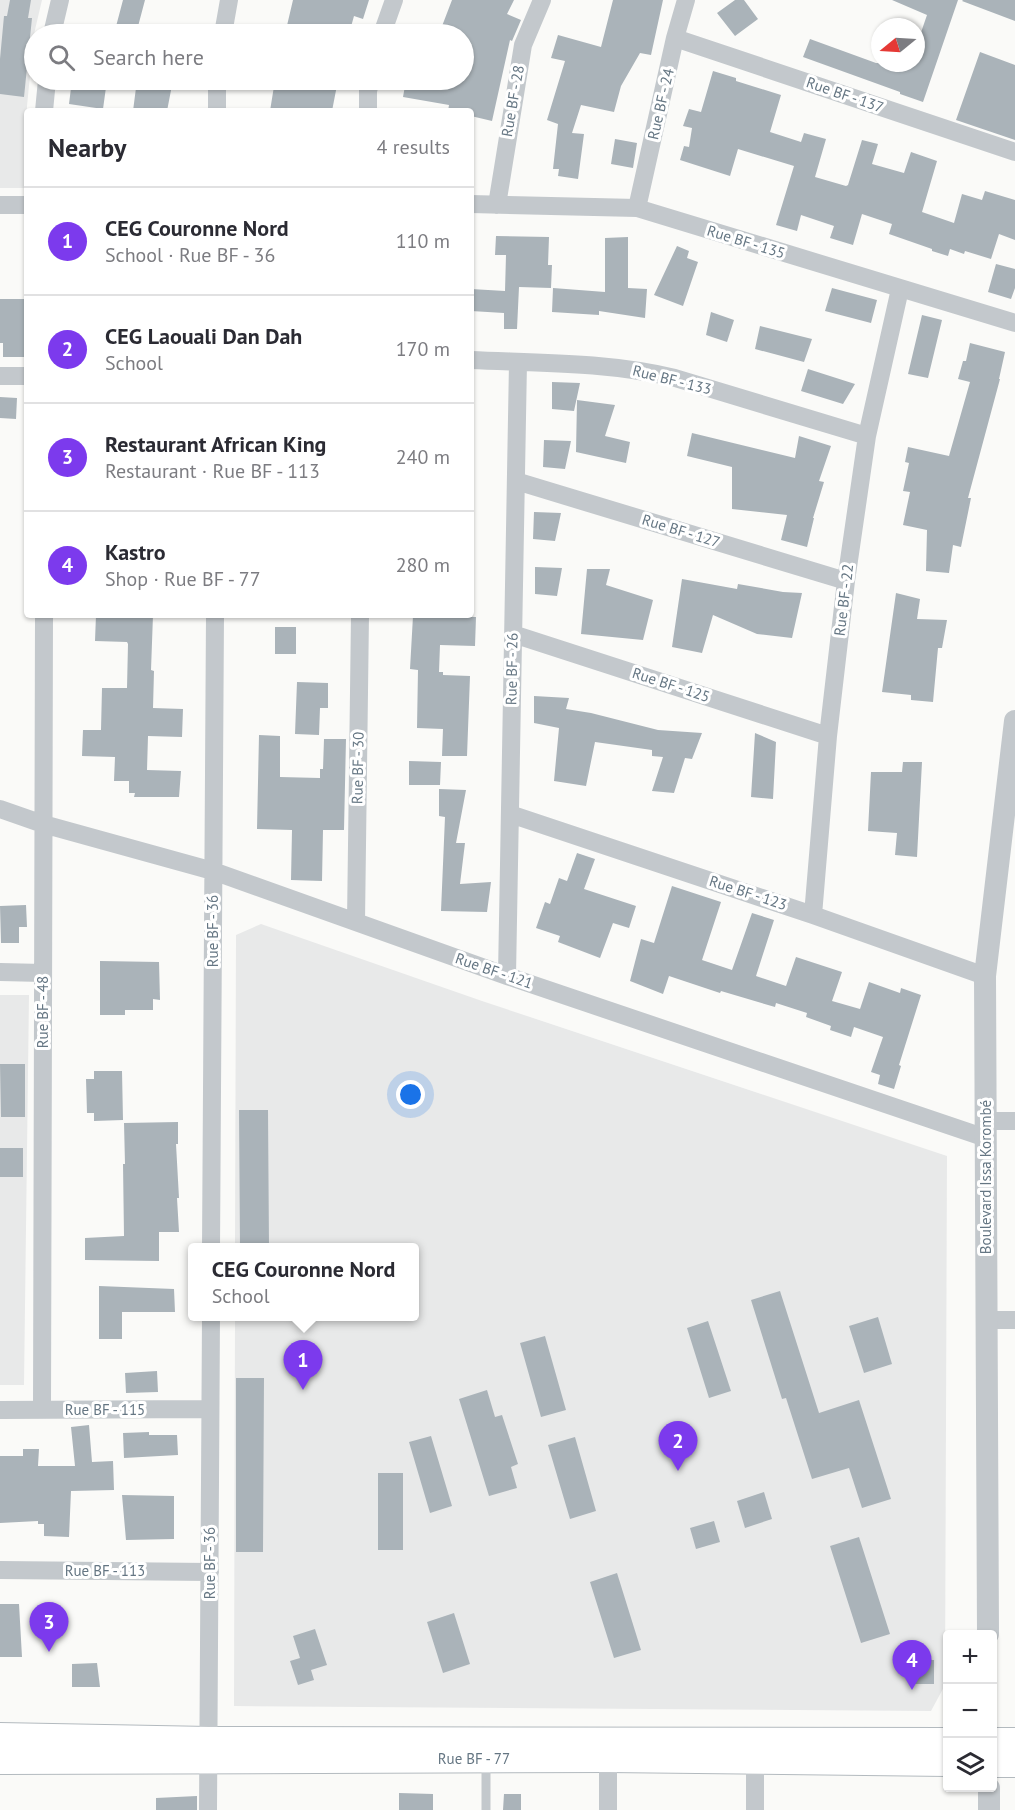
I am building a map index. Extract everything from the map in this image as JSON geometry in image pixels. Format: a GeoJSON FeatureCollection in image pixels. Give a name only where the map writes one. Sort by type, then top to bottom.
{"type":"FeatureCollection","features":[{"type":"Feature","properties":{"kind":"main road","name":"Rue BF - 77"},"geometry":{"type":"LineString","coordinates":[[0,1736],[209,1750]]}},
{"type":"Feature","properties":{"kind":"main road","name":"Rue BF - 77"},"geometry":{"type":"LineString","coordinates":[[0,1761],[209,1750],[486,1750],[943,1740]]}},
{"type":"Feature","properties":{"kind":"main road"},"geometry":{"type":"LineString","coordinates":[[997,1741],[1015,1741]]}},
{"type":"Feature","properties":{"kind":"main road","name":"Rue BF - 77"},"geometry":{"type":"LineString","coordinates":[[486,1750],[608,1758],[943,1763]]}},
{"type":"Feature","properties":{"kind":"main road"},"geometry":{"type":"LineString","coordinates":[[997,1764],[1015,1764]]}},
{"type":"Feature","properties":{"kind":"street"},"geometry":{"type":"LineString","coordinates":[[54,24],[60,0]]}},
{"type":"Feature","properties":{"kind":"street"},"geometry":{"type":"LineString","coordinates":[[225,24],[229,0]]}},
{"type":"Feature","properties":{"kind":"street"},"geometry":{"type":"LineString","coordinates":[[386,24],[394,0]]}},
{"type":"Feature","properties":{"kind":"street","name":"Rue BF - 28"},"geometry":{"type":"LineString","coordinates":[[496,205],[523,45],[542,0]]}},
{"type":"Feature","properties":{"kind":"street","name":"Rue BF - 24"},"geometry":{"type":"LineString","coordinates":[[637,208],[675,38],[686,0]]}},
{"type":"Feature","properties":{"kind":"street","name":"Rue BF - 137"},"geometry":{"type":"LineString","coordinates":[[675,38],[1015,152]]}},
{"type":"Feature","properties":{"kind":"street"},"geometry":{"type":"LineString","coordinates":[[44,108],[46,90]]}},
{"type":"Feature","properties":{"kind":"street"},"geometry":{"type":"LineString","coordinates":[[217,108],[218,90]]}},
{"type":"Feature","properties":{"kind":"street"},"geometry":{"type":"LineString","coordinates":[[368,90],[368,108]]}},
{"type":"Feature","properties":{"kind":"street","name":"Rue BF - 135"},"geometry":{"type":"LineString","coordinates":[[474,204],[637,208],[1015,323]]}},
{"type":"Feature","properties":{"kind":"street"},"geometry":{"type":"LineString","coordinates":[[0,205],[24,205]]}},
{"type":"Feature","properties":{"kind":"street","name":"Rue BF - 22"},"geometry":{"type":"LineString","coordinates":[[813,915],[828,736],[846,581],[867,436],[900,289]]}},
{"type":"Feature","properties":{"kind":"street","name":"Rue BF - 133"},"geometry":{"type":"LineString","coordinates":[[474,360],[612,367],[645,371],[686,381],[867,436]]}},
{"type":"Feature","properties":{"kind":"street","name":"Rue BF - 26"},"geometry":{"type":"LineString","coordinates":[[507,976],[518,362]]}},
{"type":"Feature","properties":{"kind":"street"},"geometry":{"type":"LineString","coordinates":[[0,376],[24,376]]}},
{"type":"Feature","properties":{"kind":"street","name":"Rue BF - 127"},"geometry":{"type":"LineString","coordinates":[[516,481],[846,581]]}},
{"type":"Feature","properties":{"kind":"street","name":"Rue BF - 48"},"geometry":{"type":"LineString","coordinates":[[42,1410],[44,618]]}},
{"type":"Feature","properties":{"kind":"street","name":"Rue BF - 36"},"geometry":{"type":"LineString","coordinates":[[211,1243],[215,618]]}},
{"type":"Feature","properties":{"kind":"street","name":"Rue BF - 30"},"geometry":{"type":"LineString","coordinates":[[356,922],[360,618]]}},
{"type":"Feature","properties":{"kind":"street","name":"Rue BF - 125"},"geometry":{"type":"LineString","coordinates":[[513,634],[828,736]]}},
{"type":"Feature","properties":{"kind":"street","name":"Boulevard Issa Korombé"},"geometry":{"type":"LineString","coordinates":[[988,1630],[985,976],[1014,735]]}},
{"type":"Feature","properties":{"kind":"street","name":"Rue BF - 121"},"geometry":{"type":"LineString","coordinates":[[0,809],[43,824],[213,871],[507,976],[986,1129],[1015,1121]]}},
{"type":"Feature","properties":{"kind":"street","name":"Rue BF - 123"},"geometry":{"type":"LineString","coordinates":[[510,814],[813,915],[985,976]]}},
{"type":"Feature","properties":{"kind":"street"},"geometry":{"type":"LineString","coordinates":[[0,972],[43,972]]}},
{"type":"Feature","properties":{"kind":"street"},"geometry":{"type":"LineString","coordinates":[[987,1320],[1015,1320]]}},
{"type":"Feature","properties":{"kind":"street","name":"Rue BF - 36"},"geometry":{"type":"LineString","coordinates":[[208,1810],[211,1321]]}},
{"type":"Feature","properties":{"kind":"street","name":"Rue BF - 115"},"geometry":{"type":"LineString","coordinates":[[0,1410],[210,1409]]}},
{"type":"Feature","properties":{"kind":"street","name":"Rue BF - 113"},"geometry":{"type":"LineString","coordinates":[[0,1570],[210,1572]]}},
{"type":"Feature","properties":{"kind":"street"},"geometry":{"type":"LineString","coordinates":[[608,1758],[608,1810]]}},
{"type":"Feature","properties":{"kind":"street"},"geometry":{"type":"LineString","coordinates":[[754,1761],[754,1810]]}},
{"type":"Feature","properties":{"kind":"street"},"geometry":{"type":"LineString","coordinates":[[989,1792],[989,1810]]}},
{"type":"Feature","properties":{"kind":"lane"},"geometry":{"type":"LineString","coordinates":[[486,1750],[486,1810]]}},
{"type":"Feature","properties":{"kind":"shaded area"},"geometry":{"type":"Polygon","coordinates":[[[0,0],[42,0],[36,24],[24,24],[24,90],[29,90],[27,108],[24,108],[24,188],[0,188],[0,0]]]}},
{"type":"Feature","properties":{"kind":"shaded area"},"geometry":{"type":"Polygon","coordinates":[[[261,924],[482,1001],[947,1156],[945,1630],[943,1630],[943,1689],[931,1711],[234,1706],[235,1321],[419,1321],[419,1243],[235,1243],[236,935],[261,924]]]}},
{"type":"Feature","properties":{"kind":"shaded area"},"geometry":{"type":"Polygon","coordinates":[[[0,995],[29,995],[24,1385],[0,1385],[0,995]]]}},
{"type":"Feature","properties":{"kind":"building"},"geometry":{"type":"Polygon","coordinates":[[[10,0],[31,0],[28,18],[32,18],[31,24],[24,24],[24,97],[0,94],[0,59],[4,16],[7,16],[10,0]]]}},
{"type":"Feature","properties":{"kind":"building"},"geometry":{"type":"Polygon","coordinates":[[[123,0],[145,0],[139,24],[117,24],[123,0]]]}},
{"type":"Feature","properties":{"kind":"building"},"geometry":{"type":"Polygon","coordinates":[[[293,0],[369,0],[363,19],[354,16],[352,24],[287,24],[293,0]]]}},
{"type":"Feature","properties":{"kind":"building"},"geometry":{"type":"Polygon","coordinates":[[[452,0],[514,0],[507,14],[521,20],[512,41],[510,40],[492,121],[474,117],[474,108],[448,108],[449,105],[403,97],[404,90],[474,90],[474,24],[443,24],[452,0]]]}},
{"type":"Feature","properties":{"kind":"building"},"geometry":{"type":"Polygon","coordinates":[[[613,0],[663,0],[651,55],[640,53],[621,86],[614,112],[581,105],[572,133],[584,134],[578,179],[558,176],[559,169],[553,169],[558,124],[547,120],[565,61],[551,58],[558,35],[601,47],[613,0]]]}},
{"type":"Feature","properties":{"kind":"building"},"geometry":{"type":"Polygon","coordinates":[[[735,0],[744,0],[758,19],[735,36],[717,13],[735,0]]]}},
{"type":"Feature","properties":{"kind":"building"},"geometry":{"type":"Polygon","coordinates":[[[892,0],[958,0],[923,102],[803,57],[810,39],[871,61],[871,72],[925,72],[927,15],[892,0]]]}},
{"type":"Feature","properties":{"kind":"building"},"geometry":{"type":"Polygon","coordinates":[[[1015,0],[1015,21],[962,1],[1015,0]]]}},
{"type":"Feature","properties":{"kind":"building"},"geometry":{"type":"Polygon","coordinates":[[[980,52],[1015,65],[1015,140],[956,120],[980,52]]]}},
{"type":"Feature","properties":{"kind":"building"},"geometry":{"type":"Polygon","coordinates":[[[713,71],[781,95],[770,132],[801,142],[804,133],[826,139],[815,177],[848,185],[862,140],[878,144],[872,164],[904,173],[911,152],[937,161],[922,212],[954,223],[962,194],[982,200],[985,191],[1015,200],[1015,240],[999,234],[991,259],[965,251],[964,254],[950,249],[948,256],[932,251],[932,249],[889,234],[892,224],[862,214],[853,245],[830,238],[834,226],[801,215],[797,231],[776,225],[794,166],[738,149],[730,176],[680,160],[684,146],[689,147],[692,128],[683,126],[689,109],[701,112],[713,71]]]}},
{"type":"Feature","properties":{"kind":"building"},"geometry":{"type":"Polygon","coordinates":[[[71,90],[106,90],[103,108],[69,104],[71,90]]]}},
{"type":"Feature","properties":{"kind":"building"},"geometry":{"type":"Polygon","coordinates":[[[136,90],[171,90],[168,108],[133,108],[136,90]]]}},
{"type":"Feature","properties":{"kind":"building"},"geometry":{"type":"Polygon","coordinates":[[[273,90],[336,90],[333,108],[270,108],[273,90]]]}},
{"type":"Feature","properties":{"kind":"building"},"geometry":{"type":"Polygon","coordinates":[[[615,139],[637,143],[633,168],[611,164],[615,139]]]}},
{"type":"Feature","properties":{"kind":"building"},"geometry":{"type":"Polygon","coordinates":[[[496,236],[549,237],[548,265],[552,265],[551,288],[519,287],[517,329],[504,329],[504,313],[474,311],[474,289],[505,291],[506,255],[495,255],[496,236]]]}},
{"type":"Feature","properties":{"kind":"building"},"geometry":{"type":"Polygon","coordinates":[[[628,237],[628,288],[647,289],[645,318],[599,311],[599,315],[552,312],[553,288],[605,292],[605,238],[628,237]]]}},
{"type":"Feature","properties":{"kind":"building"},"geometry":{"type":"Polygon","coordinates":[[[677,246],[689,251],[687,258],[698,262],[683,306],[654,295],[677,246]]]}},
{"type":"Feature","properties":{"kind":"building"},"geometry":{"type":"Polygon","coordinates":[[[996,264],[1015,269],[1015,288],[1011,299],[988,292],[996,264]]]}},
{"type":"Feature","properties":{"kind":"building"},"geometry":{"type":"Polygon","coordinates":[[[832,288],[877,300],[871,323],[825,311],[832,288]]]}},
{"type":"Feature","properties":{"kind":"building"},"geometry":{"type":"Polygon","coordinates":[[[0,299],[24,299],[24,357],[3,357],[3,343],[0,343],[0,299]]]}},
{"type":"Feature","properties":{"kind":"building"},"geometry":{"type":"Polygon","coordinates":[[[711,312],[734,320],[727,342],[706,335],[711,312]]]}},
{"type":"Feature","properties":{"kind":"building"},"geometry":{"type":"Polygon","coordinates":[[[922,315],[942,320],[928,378],[908,374],[922,315]]]}},
{"type":"Feature","properties":{"kind":"building"},"geometry":{"type":"Polygon","coordinates":[[[760,326],[812,339],[804,362],[755,349],[760,326]]]}},
{"type":"Feature","properties":{"kind":"building"},"geometry":{"type":"Polygon","coordinates":[[[970,343],[1005,352],[1000,379],[968,498],[971,498],[961,547],[953,545],[949,573],[926,571],[927,530],[903,525],[910,492],[903,491],[909,463],[905,462],[908,447],[949,456],[970,382],[958,379],[963,361],[966,361],[970,343]]]}},
{"type":"Feature","properties":{"kind":"building"},"geometry":{"type":"Polygon","coordinates":[[[808,369],[855,384],[843,404],[801,391],[808,369]]]}},
{"type":"Feature","properties":{"kind":"building"},"geometry":{"type":"Polygon","coordinates":[[[552,382],[580,383],[574,411],[552,409],[552,382]]]}},
{"type":"Feature","properties":{"kind":"building"},"geometry":{"type":"Polygon","coordinates":[[[0,397],[17,398],[16,419],[0,418],[0,397]]]}},
{"type":"Feature","properties":{"kind":"building"},"geometry":{"type":"Polygon","coordinates":[[[577,400],[615,405],[605,436],[630,442],[626,463],[576,452],[577,400]]]}},
{"type":"Feature","properties":{"kind":"building"},"geometry":{"type":"Polygon","coordinates":[[[692,433],[795,458],[799,436],[831,446],[819,481],[824,482],[807,547],[781,540],[787,515],[732,509],[732,467],[687,456],[692,433]]]}},
{"type":"Feature","properties":{"kind":"building"},"geometry":{"type":"Polygon","coordinates":[[[544,440],[571,441],[565,469],[543,467],[544,440]]]}},
{"type":"Feature","properties":{"kind":"building"},"geometry":{"type":"Polygon","coordinates":[[[534,512],[561,513],[555,541],[533,539],[534,512]]]}},
{"type":"Feature","properties":{"kind":"building"},"geometry":{"type":"Polygon","coordinates":[[[535,567],[562,568],[557,596],[535,594],[535,567]]]}},
{"type":"Feature","properties":{"kind":"building"},"geometry":{"type":"Polygon","coordinates":[[[587,569],[610,569],[606,585],[653,600],[643,640],[581,634],[587,569]]]}},
{"type":"Feature","properties":{"kind":"building"},"geometry":{"type":"Polygon","coordinates":[[[682,579],[737,589],[738,584],[802,593],[792,638],[757,634],[713,615],[702,653],[672,647],[682,579]]]}},
{"type":"Feature","properties":{"kind":"building"},"geometry":{"type":"Polygon","coordinates":[[[896,593],[920,599],[917,619],[947,620],[942,648],[938,648],[933,702],[911,700],[911,695],[882,692],[896,593]]]}},
{"type":"Feature","properties":{"kind":"building"},"geometry":{"type":"Polygon","coordinates":[[[476,617],[475,646],[440,645],[439,672],[443,672],[443,675],[470,676],[467,756],[442,756],[443,729],[417,728],[418,670],[410,669],[413,618],[476,617]]]}},
{"type":"Feature","properties":{"kind":"building"},"geometry":{"type":"Polygon","coordinates":[[[96,618],[153,618],[151,670],[154,671],[153,708],[183,709],[182,737],[148,736],[147,770],[181,771],[179,797],[134,797],[135,793],[129,793],[129,781],[114,781],[115,757],[82,756],[83,730],[101,730],[102,688],[127,688],[127,642],[95,641],[96,618]]]}},
{"type":"Feature","properties":{"kind":"building"},"geometry":{"type":"Polygon","coordinates":[[[275,627],[296,627],[296,654],[275,654],[275,627]]]}},
{"type":"Feature","properties":{"kind":"building"},"geometry":{"type":"Polygon","coordinates":[[[297,682],[328,683],[328,708],[320,708],[319,735],[295,734],[297,682]]]}},
{"type":"Feature","properties":{"kind":"building"},"geometry":{"type":"Polygon","coordinates":[[[534,696],[569,698],[566,709],[658,730],[702,733],[692,759],[685,758],[674,793],[652,791],[663,757],[652,756],[652,750],[595,742],[586,786],[554,781],[559,728],[534,723],[534,696]]]}},
{"type":"Feature","properties":{"kind":"building"},"geometry":{"type":"Polygon","coordinates":[[[755,733],[776,742],[773,799],[751,797],[755,733]]]}},
{"type":"Feature","properties":{"kind":"building"},"geometry":{"type":"Polygon","coordinates":[[[259,735],[280,736],[280,777],[320,778],[320,769],[323,769],[324,739],[346,739],[344,830],[323,830],[322,881],[291,880],[292,830],[257,829],[259,735]]]}},
{"type":"Feature","properties":{"kind":"building"},"geometry":{"type":"Polygon","coordinates":[[[409,761],[441,762],[440,785],[409,785],[409,761]]]}},
{"type":"Feature","properties":{"kind":"building"},"geometry":{"type":"Polygon","coordinates":[[[903,762],[922,762],[917,857],[895,855],[897,833],[868,831],[871,772],[902,772],[903,762]]]}},
{"type":"Feature","properties":{"kind":"building"},"geometry":{"type":"Polygon","coordinates":[[[439,789],[466,790],[456,843],[465,843],[460,884],[491,882],[487,912],[441,911],[445,817],[439,816],[439,789]]]}},
{"type":"Feature","properties":{"kind":"building"},"geometry":{"type":"Polygon","coordinates":[[[577,853],[595,859],[584,889],[636,906],[629,928],[613,923],[600,958],[558,942],[560,936],[536,928],[545,902],[550,904],[559,878],[567,881],[577,853]]]}},
{"type":"Feature","properties":{"kind":"building"},"geometry":{"type":"Polygon","coordinates":[[[672,886],[721,902],[702,960],[732,970],[752,913],[774,920],[756,976],[786,986],[796,957],[842,972],[832,1001],[860,1009],[869,982],[900,993],[901,988],[921,995],[899,1065],[901,1066],[894,1089],[878,1084],[880,1075],[871,1072],[883,1037],[854,1027],[851,1037],[830,1030],[831,1026],[806,1017],[807,1013],[776,1003],[775,1007],[721,991],[720,993],[669,976],[663,994],[630,981],[641,939],[654,943],[672,886]]]}},
{"type":"Feature","properties":{"kind":"building"},"geometry":{"type":"Polygon","coordinates":[[[26,905],[27,927],[19,927],[19,943],[1,943],[0,906],[26,905]]]}},
{"type":"Feature","properties":{"kind":"building"},"geometry":{"type":"Polygon","coordinates":[[[100,961],[159,962],[160,1000],[153,999],[153,1010],[125,1010],[125,1015],[100,1015],[100,961]]]}},
{"type":"Feature","properties":{"kind":"building"},"geometry":{"type":"Polygon","coordinates":[[[0,1064],[25,1064],[25,1117],[1,1117],[0,1064]]]}},
{"type":"Feature","properties":{"kind":"building"},"geometry":{"type":"Polygon","coordinates":[[[94,1071],[122,1071],[123,1120],[94,1121],[94,1113],[87,1113],[86,1079],[94,1079],[94,1071]]]}},
{"type":"Feature","properties":{"kind":"building"},"geometry":{"type":"Polygon","coordinates":[[[239,1110],[268,1110],[269,1243],[240,1243],[239,1110]]]}},
{"type":"Feature","properties":{"kind":"building"},"geometry":{"type":"Polygon","coordinates":[[[178,1122],[178,1144],[176,1144],[179,1232],[159,1232],[159,1261],[85,1260],[85,1238],[124,1236],[124,1123],[178,1122]]]}},
{"type":"Feature","properties":{"kind":"building"},"geometry":{"type":"Polygon","coordinates":[[[0,1148],[23,1148],[23,1177],[0,1177],[0,1148]]]}},
{"type":"Feature","properties":{"kind":"building"},"geometry":{"type":"Polygon","coordinates":[[[99,1286],[174,1289],[175,1312],[122,1312],[122,1339],[99,1339],[99,1286]]]}},
{"type":"Feature","properties":{"kind":"building"},"geometry":{"type":"Polygon","coordinates":[[[780,1291],[819,1413],[859,1400],[891,1499],[862,1508],[849,1468],[812,1479],[786,1398],[782,1399],[751,1300],[780,1291]]]}},
{"type":"Feature","properties":{"kind":"building"},"geometry":{"type":"Polygon","coordinates":[[[878,1317],[892,1364],[864,1373],[849,1326],[878,1317]]]}},
{"type":"Feature","properties":{"kind":"building"},"geometry":{"type":"Polygon","coordinates":[[[708,1321],[731,1391],[709,1398],[687,1328],[708,1321]]]}},
{"type":"Feature","properties":{"kind":"building"},"geometry":{"type":"Polygon","coordinates":[[[545,1336],[566,1410],[541,1417],[520,1343],[545,1336]]]}},
{"type":"Feature","properties":{"kind":"building"},"geometry":{"type":"Polygon","coordinates":[[[157,1371],[158,1392],[126,1393],[125,1373],[157,1371]]]}},
{"type":"Feature","properties":{"kind":"building"},"geometry":{"type":"Polygon","coordinates":[[[236,1378],[264,1378],[263,1552],[236,1552],[236,1378]]]}},
{"type":"Feature","properties":{"kind":"building"},"geometry":{"type":"Polygon","coordinates":[[[487,1390],[495,1417],[502,1415],[518,1464],[511,1467],[517,1488],[489,1496],[459,1399],[487,1390]]]}},
{"type":"Feature","properties":{"kind":"building"},"geometry":{"type":"Polygon","coordinates":[[[89,1425],[92,1462],[113,1461],[114,1490],[71,1491],[69,1537],[44,1536],[44,1524],[38,1524],[38,1521],[0,1523],[0,1456],[23,1456],[23,1449],[39,1449],[38,1466],[75,1466],[71,1427],[89,1425]]]}},
{"type":"Feature","properties":{"kind":"building"},"geometry":{"type":"Polygon","coordinates":[[[149,1432],[149,1435],[177,1435],[178,1455],[124,1458],[123,1433],[149,1432]]]}},
{"type":"Feature","properties":{"kind":"building"},"geometry":{"type":"Polygon","coordinates":[[[431,1436],[452,1506],[430,1513],[409,1442],[431,1436]]]}},
{"type":"Feature","properties":{"kind":"building"},"geometry":{"type":"Polygon","coordinates":[[[575,1437],[596,1511],[570,1519],[548,1445],[575,1437]]]}},
{"type":"Feature","properties":{"kind":"building"},"geometry":{"type":"Polygon","coordinates":[[[378,1473],[403,1473],[403,1550],[378,1550],[378,1473]]]}},
{"type":"Feature","properties":{"kind":"building"},"geometry":{"type":"Polygon","coordinates":[[[764,1492],[772,1519],[745,1528],[737,1501],[764,1492]]]}},
{"type":"Feature","properties":{"kind":"building"},"geometry":{"type":"Polygon","coordinates":[[[122,1495],[174,1496],[174,1539],[126,1540],[122,1495]]]}},
{"type":"Feature","properties":{"kind":"building"},"geometry":{"type":"Polygon","coordinates":[[[714,1521],[720,1542],[696,1549],[690,1528],[714,1521]]]}},
{"type":"Feature","properties":{"kind":"building"},"geometry":{"type":"Polygon","coordinates":[[[859,1537],[890,1634],[861,1643],[830,1546],[859,1537]]]}},
{"type":"Feature","properties":{"kind":"building"},"geometry":{"type":"Polygon","coordinates":[[[617,1573],[641,1650],[614,1658],[590,1582],[617,1573]]]}},
{"type":"Feature","properties":{"kind":"building"},"geometry":{"type":"Polygon","coordinates":[[[0,1604],[19,1604],[22,1657],[0,1657],[0,1604]]]}},
{"type":"Feature","properties":{"kind":"building"},"geometry":{"type":"Polygon","coordinates":[[[454,1613],[470,1664],[443,1673],[427,1622],[454,1613]]]}},
{"type":"Feature","properties":{"kind":"building"},"geometry":{"type":"Polygon","coordinates":[[[315,1629],[327,1665],[311,1670],[314,1680],[298,1685],[290,1661],[300,1658],[293,1636],[315,1629]]]}},
{"type":"Feature","properties":{"kind":"building"},"geometry":{"type":"Polygon","coordinates":[[[912,1660],[934,1660],[934,1684],[912,1684],[912,1660]]]}},
{"type":"Feature","properties":{"kind":"building"},"geometry":{"type":"Polygon","coordinates":[[[97,1663],[100,1687],[72,1687],[72,1664],[97,1663]]]}},
{"type":"Feature","properties":{"kind":"building"},"geometry":{"type":"Polygon","coordinates":[[[399,1793],[433,1794],[433,1810],[399,1810],[399,1793]]]}},
{"type":"Feature","properties":{"kind":"building"},"geometry":{"type":"Polygon","coordinates":[[[504,1794],[521,1794],[521,1810],[503,1810],[504,1794]]]}},
{"type":"Feature","properties":{"kind":"building"},"geometry":{"type":"Polygon","coordinates":[[[197,1796],[197,1810],[156,1810],[156,1798],[197,1796]]]}},
{"type":"Feature","properties":{"kind":"place","name":"CEG Couronne Nord"},"geometry":{"type":"Point","coordinates":[303,1390]}},
{"type":"Feature","properties":{"kind":"place","name":"CEG Laouali Dan Dah"},"geometry":{"type":"Point","coordinates":[678,1471]}},
{"type":"Feature","properties":{"kind":"place","name":"Restaurant African King"},"geometry":{"type":"Point","coordinates":[49,1652]}},
{"type":"Feature","properties":{"kind":"place","name":"Kastro"},"geometry":{"type":"Point","coordinates":[912,1690]}}]}
